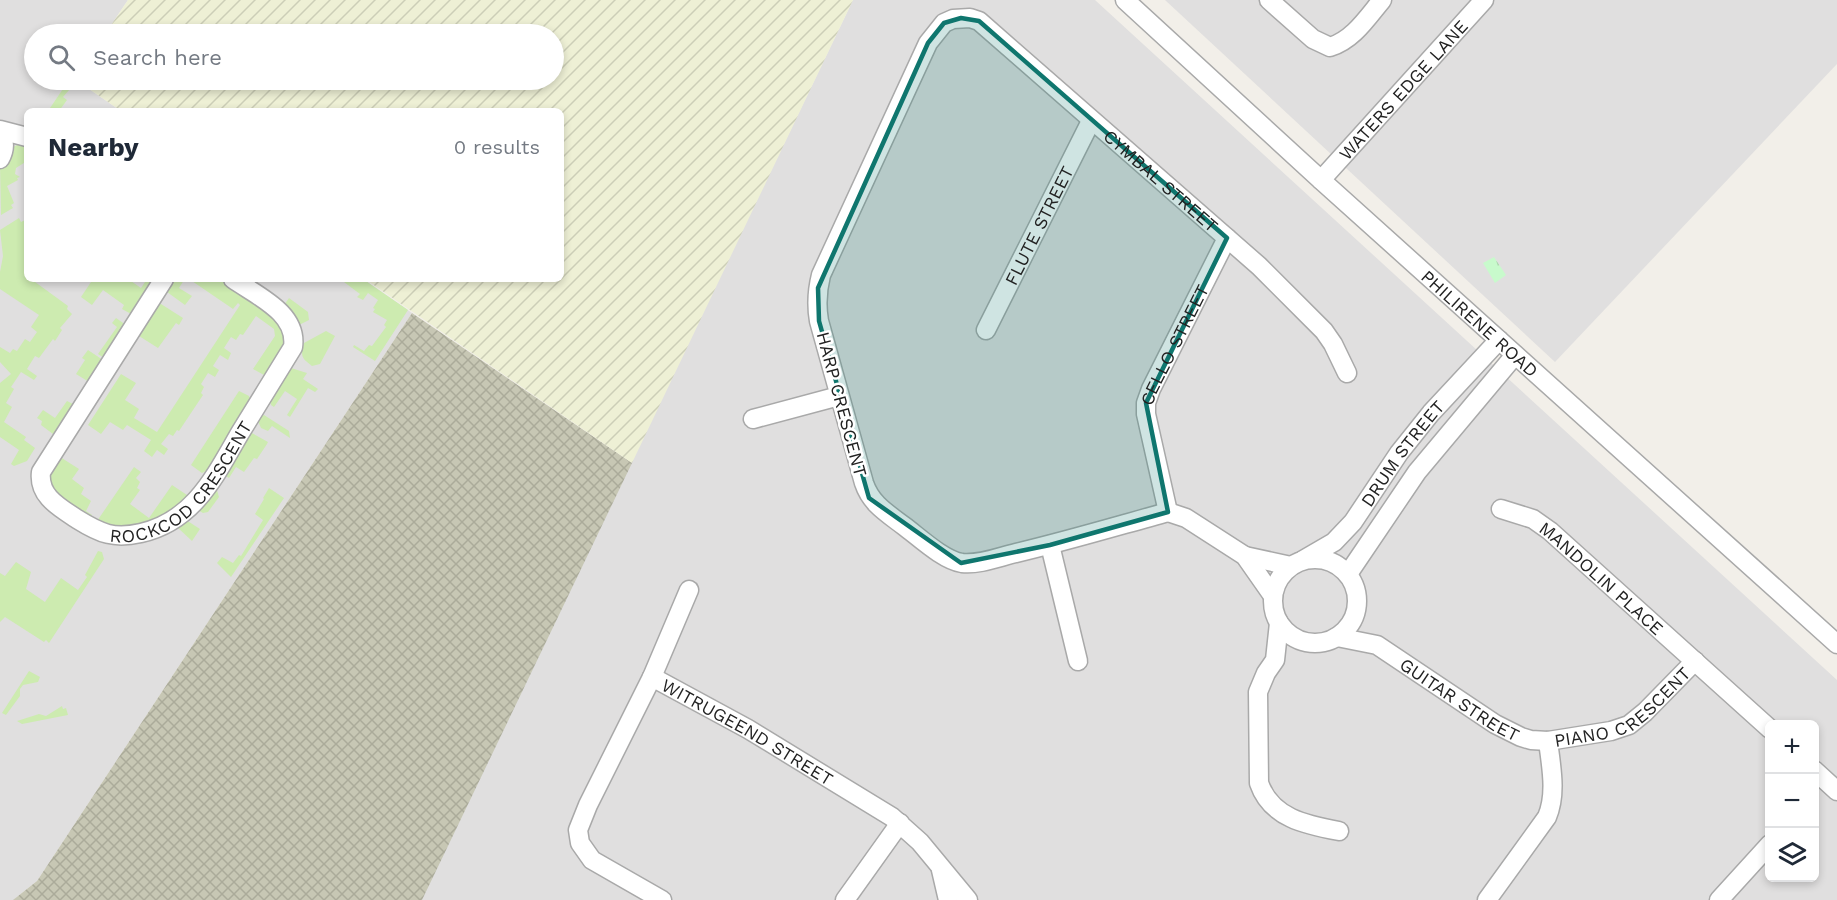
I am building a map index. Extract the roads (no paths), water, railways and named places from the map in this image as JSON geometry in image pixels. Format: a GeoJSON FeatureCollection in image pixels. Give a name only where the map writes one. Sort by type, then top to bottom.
{"type":"FeatureCollection","features":[{"type":"Feature","properties":{"kind":"street","name":"PHILIRENE ROAD"},"geometry":{"type":"LineString","coordinates":[[1125,0],[1321,180],[1837,644]]}},
{"type":"Feature","properties":{"kind":"street"},"geometry":{"type":"LineString","coordinates":[[1269,0],[1313,39],[1330,47],[1339,44],[1358,29],[1382,0]]}},
{"type":"Feature","properties":{"kind":"street","name":"WATERS EDGE LANE"},"geometry":{"type":"LineString","coordinates":[[1321,180],[1484,0]]}},
{"type":"Feature","properties":{"kind":"street","name":"CYMBAL STREET"},"geometry":{"type":"LineString","coordinates":[[953,20],[970,18],[978,21],[1267,273],[1324,331],[1347,373]]}},
{"type":"Feature","properties":{"kind":"street","name":"HARP CRESCENT"},"geometry":{"type":"LineString","coordinates":[[953,20],[944,23],[928,43],[821,275],[816,301],[839,396],[869,498],[930,545],[961,563],[975,563],[1050,545],[1167,512]]}},
{"type":"Feature","properties":{"kind":"street","name":"FLUTE STREET"},"geometry":{"type":"LineString","coordinates":[[986,330],[1091,120]]}},
{"type":"Feature","properties":{"kind":"street"},"geometry":{"type":"LineString","coordinates":[[1,142],[24,138]]}},
{"type":"Feature","properties":{"kind":"street","name":"CELLO STREET"},"geometry":{"type":"LineString","coordinates":[[1167,512],[1148,425],[1146,403],[1151,388],[1227,238]]}},
{"type":"Feature","properties":{"kind":"street","name":"ROCKCOD CRESCENT"},"geometry":{"type":"LineString","coordinates":[[162,282],[41,472],[42,488],[49,499],[96,531],[106,535],[117,536],[155,530],[170,524],[190,508],[216,474],[292,347],[294,338],[287,320],[280,312],[237,282]]}},
{"type":"Feature","properties":{"kind":"street","name":"DRUM STREET"},"geometry":{"type":"LineString","coordinates":[[1297,563],[1334,542],[1353,522],[1431,413],[1499,340]]}},
{"type":"Feature","properties":{"kind":"street","name":"DRUM STREET"},"geometry":{"type":"LineString","coordinates":[[1348,574],[1426,462],[1515,355]]}},
{"type":"Feature","properties":{"kind":"street"},"geometry":{"type":"LineString","coordinates":[[753,419],[839,396]]}},
{"type":"Feature","properties":{"kind":"street"},"geometry":{"type":"LineString","coordinates":[[1406,445],[1426,462]]}},
{"type":"Feature","properties":{"kind":"street","name":"MANDOLIN PLACE"},"geometry":{"type":"LineString","coordinates":[[1501,509],[1533,519],[1543,525],[1695,661]]}},
{"type":"Feature","properties":{"kind":"street"},"geometry":{"type":"LineString","coordinates":[[1167,512],[1186,518],[1245,556],[1273,596]]}},
{"type":"Feature","properties":{"kind":"street"},"geometry":{"type":"LineString","coordinates":[[1050,545],[1078,661]]}},
{"type":"Feature","properties":{"kind":"street"},"geometry":{"type":"LineString","coordinates":[[1245,556],[1297,563],[1323,559],[1332,562],[1348,574],[1357,591],[1357,609],[1352,622],[1337,637],[1319,643],[1309,643],[1295,638],[1279,623],[1275,615],[1273,596],[1279,579],[1297,563]]}},
{"type":"Feature","properties":{"kind":"street"},"geometry":{"type":"LineString","coordinates":[[652,677],[689,590]]}},
{"type":"Feature","properties":{"kind":"street","name":"GUITAR STREET"},"geometry":{"type":"LineString","coordinates":[[1357,609],[1377,645]]}},
{"type":"Feature","properties":{"kind":"street"},"geometry":{"type":"LineString","coordinates":[[1275,660],[1279,623]]}},
{"type":"Feature","properties":{"kind":"street","name":"GUITAR STREET"},"geometry":{"type":"LineString","coordinates":[[1337,637],[1377,645],[1495,724],[1521,737],[1548,741]]}},
{"type":"Feature","properties":{"kind":"street"},"geometry":{"type":"LineString","coordinates":[[1309,643],[1275,660],[1266,672],[1258,692],[1258,771],[1263,793],[1276,809],[1298,822],[1339,831]]}},
{"type":"Feature","properties":{"kind":"street","name":"PIANO CRESCENT"},"geometry":{"type":"LineString","coordinates":[[1487,900],[1547,817],[1551,806],[1552,780],[1548,741],[1611,731],[1629,724],[1645,712],[1695,661],[1765,724]]}},
{"type":"Feature","properties":{"kind":"street","name":"WITRUGEEND STREET"},"geometry":{"type":"LineString","coordinates":[[662,900],[592,860],[580,843],[578,830],[588,805],[652,677],[758,735],[900,823],[921,842],[968,900]]}},
{"type":"Feature","properties":{"kind":"street"},"geometry":{"type":"LineString","coordinates":[[845,900],[900,823]]}},
{"type":"Feature","properties":{"kind":"street"},"geometry":{"type":"LineString","coordinates":[[1719,900],[1765,849]]}},
{"type":"Feature","properties":{"kind":"street","name":"WITRUGEEND STREET"},"geometry":{"type":"LineString","coordinates":[[940,865],[948,900]]}}]}
